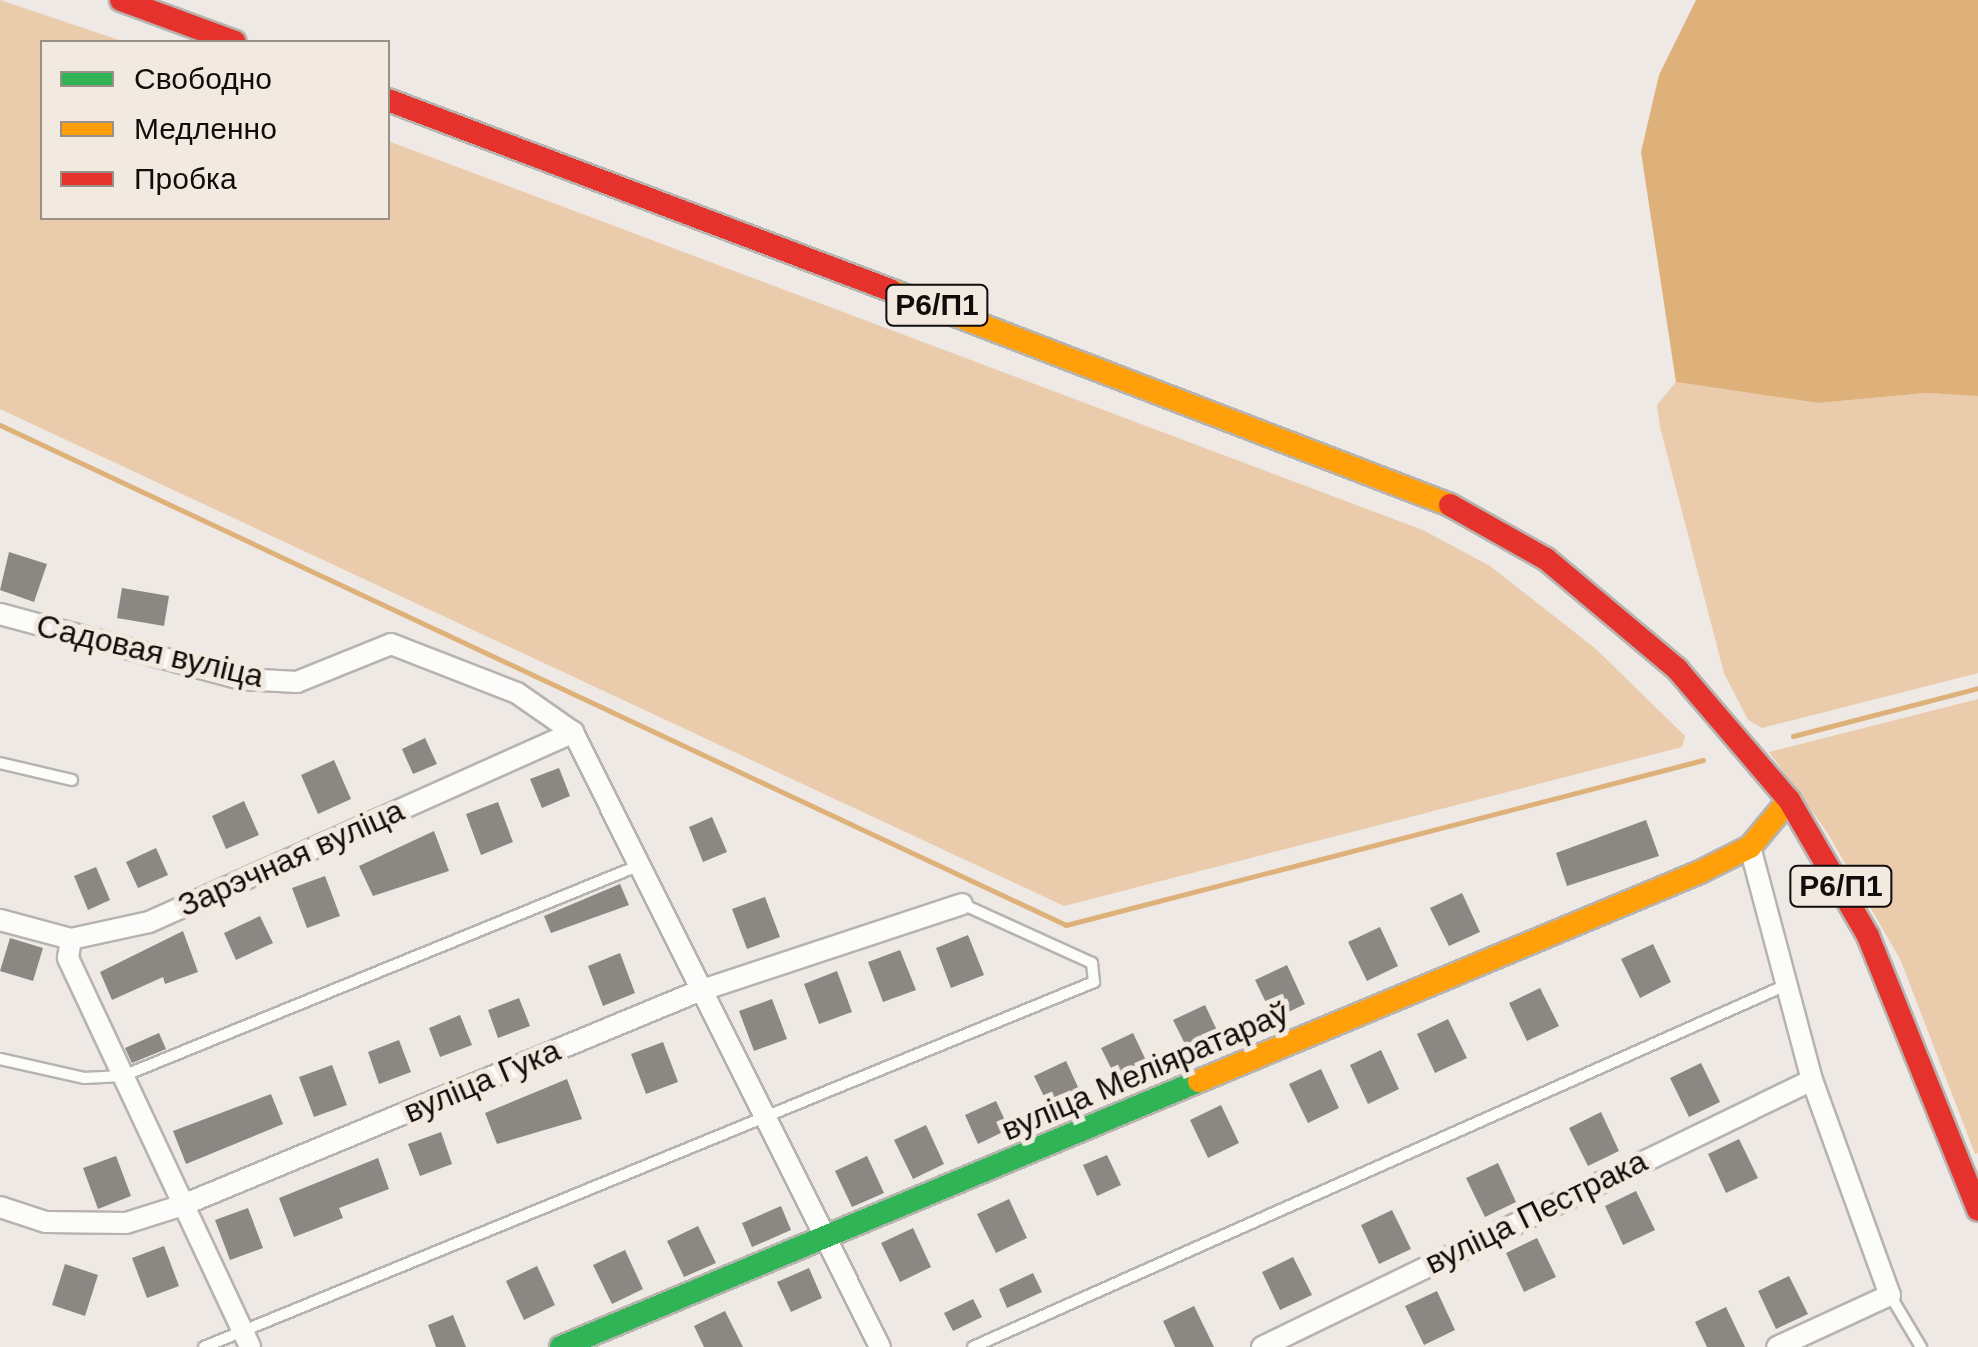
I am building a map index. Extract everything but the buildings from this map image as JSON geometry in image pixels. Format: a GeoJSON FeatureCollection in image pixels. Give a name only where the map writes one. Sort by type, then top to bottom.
{"type":"FeatureCollection","features":[{"type":"Feature","properties":{"kind":"main road"},"geometry":{"type":"LineString","coordinates":[[121,0],[230,40]]}},
{"type":"Feature","properties":{"kind":"main road","name":"Р6/П1"},"geometry":{"type":"LineString","coordinates":[[390,101],[1392,479],[1482,519],[1546,559],[1677,669],[1789,800],[1868,936],[1978,1210]]}},
{"type":"Feature","properties":{"kind":"main road"},"geometry":{"type":"LineString","coordinates":[[1750,847],[1789,800]]}},
{"type":"Feature","properties":{"kind":"main road","name":"вуліца Меліяратараў"},"geometry":{"type":"LineString","coordinates":[[561,1347],[825,1241],[1750,847]]}},
{"type":"Feature","properties":{"kind":"street","name":"Садовая вуліца"},"geometry":{"type":"LineString","coordinates":[[0,614],[241,680],[296,682],[391,644],[517,694],[572,732]]}},
{"type":"Feature","properties":{"kind":"street"},"geometry":{"type":"LineString","coordinates":[[572,732],[642,864],[700,991],[880,1347]]}},
{"type":"Feature","properties":{"kind":"street","name":"Зарэчная вуліца"},"geometry":{"type":"LineString","coordinates":[[0,920],[71,939],[149,922],[572,732]]}},
{"type":"Feature","properties":{"kind":"street"},"geometry":{"type":"LineString","coordinates":[[1750,847],[1812,1080],[1890,1295],[1778,1347]]}},
{"type":"Feature","properties":{"kind":"street","name":"вуліца Гука"},"geometry":{"type":"LineString","coordinates":[[0,1208],[46,1222],[126,1223],[183,1205],[700,991],[962,904]]}},
{"type":"Feature","properties":{"kind":"street"},"geometry":{"type":"LineString","coordinates":[[71,939],[68,958],[246,1338]]}},
{"type":"Feature","properties":{"kind":"street","name":"вуліца Пестрака"},"geometry":{"type":"LineString","coordinates":[[1262,1347],[1812,1080]]}},
{"type":"Feature","properties":{"kind":"lane"},"geometry":{"type":"LineString","coordinates":[[0,763],[72,780]]}},
{"type":"Feature","properties":{"kind":"lane"},"geometry":{"type":"LineString","coordinates":[[0,1060],[84,1078],[123,1076],[642,864]]}},
{"type":"Feature","properties":{"kind":"lane"},"geometry":{"type":"LineString","coordinates":[[204,1347],[246,1338],[1094,982],[1092,962],[962,904]]}},
{"type":"Feature","properties":{"kind":"lane"},"geometry":{"type":"LineString","coordinates":[[973,1347],[1786,985]]}},
{"type":"Feature","properties":{"kind":"lane"},"geometry":{"type":"LineString","coordinates":[[1890,1295],[1921,1347]]}},
{"type":"Feature","properties":{"kind":"shaded area"},"geometry":{"type":"Polygon","coordinates":[[[0,0],[119,40],[40,40],[40,220],[390,220],[390,142],[1423,530],[1490,566],[1596,649],[1685,736],[1682,747],[1064,906],[0,409],[0,0]]]}},
{"type":"Feature","properties":{"kind":"shaded area"},"geometry":{"type":"Polygon","coordinates":[[[1696,0],[1978,0],[1978,396],[1926,393],[1818,403],[1676,382],[1641,152],[1659,75],[1696,0]]]}},
{"type":"Feature","properties":{"kind":"shaded area"},"geometry":{"type":"Polygon","coordinates":[[[1676,382],[1818,403],[1926,393],[1978,396],[1978,673],[1762,728],[1748,720],[1724,673],[1660,427],[1657,405],[1676,382]]]}},
{"type":"Feature","properties":{"kind":"shaded area"},"geometry":{"type":"Polygon","coordinates":[[[1978,699],[1975,1154],[1901,961],[1827,832],[1769,752],[1978,699]]]}},
{"type":"Feature","properties":{"kind":"waterway"},"geometry":{"type":"LineString","coordinates":[[0,425],[1066,925],[1703,760]]}},
{"type":"Feature","properties":{"kind":"waterway"},"geometry":{"type":"LineString","coordinates":[[1793,736],[1978,688]]}},
{"type":"Feature","properties":{"kind":"traffic: fast"},"geometry":{"type":"LineString","coordinates":[[561,1347],[1199,1081]]}},
{"type":"Feature","properties":{"kind":"traffic: slow"},"geometry":{"type":"LineString","coordinates":[[890,290],[1450,505]]}},
{"type":"Feature","properties":{"kind":"traffic: slow"},"geometry":{"type":"LineString","coordinates":[[1199,1081],[1700,872],[1750,847],[1789,800]]}},
{"type":"Feature","properties":{"kind":"traffic: jam"},"geometry":{"type":"LineString","coordinates":[[121,0],[230,40]]}},
{"type":"Feature","properties":{"kind":"traffic: jam"},"geometry":{"type":"LineString","coordinates":[[390,101],[890,290]]}},
{"type":"Feature","properties":{"kind":"traffic: jam"},"geometry":{"type":"LineString","coordinates":[[1450,505],[1546,559],[1677,669],[1789,800],[1868,936],[1978,1210]]}}]}
